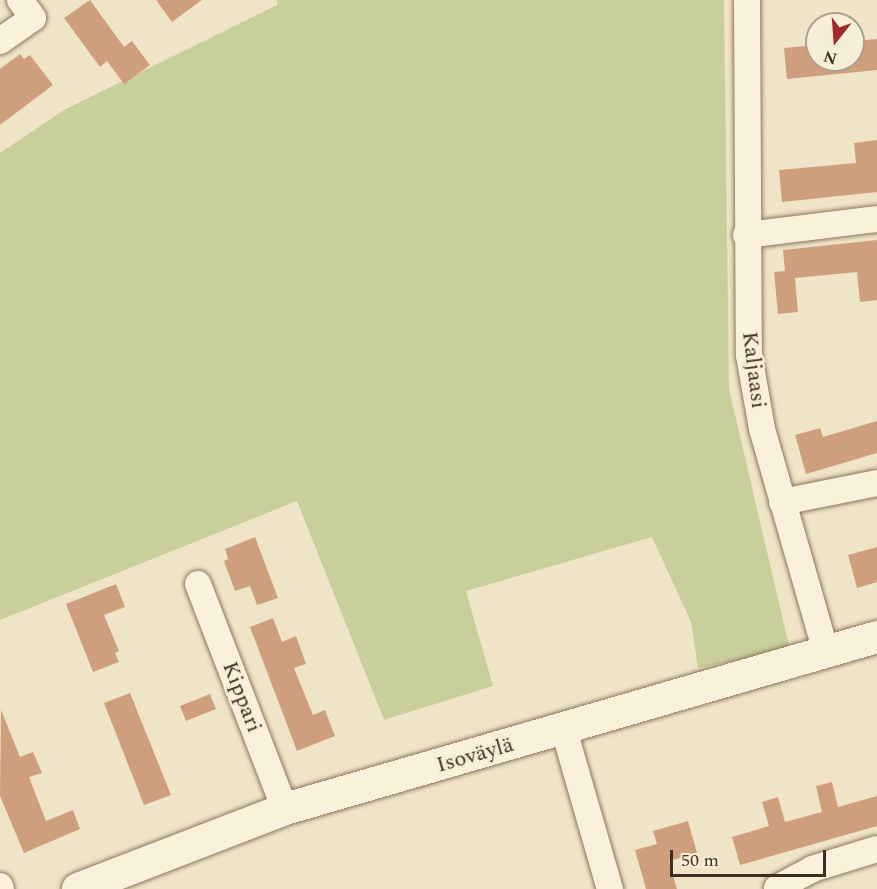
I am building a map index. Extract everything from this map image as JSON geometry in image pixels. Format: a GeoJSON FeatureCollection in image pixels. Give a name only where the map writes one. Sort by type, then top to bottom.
{"type":"FeatureCollection","features":[{"type":"Feature","properties":{"kind":"street"},"geometry":{"type":"LineString","coordinates":[[0,41],[33,18],[20,0]]}},
{"type":"Feature","properties":{"kind":"street","name":"Kaljaasi"},"geometry":{"type":"LineString","coordinates":[[747,0],[746,235],[749,355],[762,429],[826,652]]}},
{"type":"Feature","properties":{"kind":"street"},"geometry":{"type":"LineString","coordinates":[[746,235],[877,219]]}},
{"type":"Feature","properties":{"kind":"street"},"geometry":{"type":"LineString","coordinates":[[782,502],[877,483]]}},
{"type":"Feature","properties":{"kind":"street","name":"Kippari"},"geometry":{"type":"LineString","coordinates":[[198,584],[285,809]]}},
{"type":"Feature","properties":{"kind":"street","name":"Isoväylä"},"geometry":{"type":"LineString","coordinates":[[78,889],[285,809],[564,730],[877,637]]}},
{"type":"Feature","properties":{"kind":"street"},"geometry":{"type":"LineString","coordinates":[[564,730],[610,889]]}},
{"type":"Feature","properties":{"kind":"street"},"geometry":{"type":"LineString","coordinates":[[777,888],[812,869],[877,849]]}},
{"type":"Feature","properties":{"kind":"green space"},"geometry":{"type":"Polygon","coordinates":[[[277,0],[724,0],[729,389],[790,650],[698,668],[691,622],[652,537],[466,591],[493,686],[384,720],[297,501],[0,620],[0,153],[64,110],[277,5],[277,0]]]}},
{"type":"Feature","properties":{"kind":"building"},"geometry":{"type":"Polygon","coordinates":[[[90,0],[124,47],[132,41],[150,65],[124,84],[107,61],[100,67],[64,18],[90,0]]]}},
{"type":"Feature","properties":{"kind":"building"},"geometry":{"type":"Polygon","coordinates":[[[156,0],[202,0],[172,22],[156,0]]]}},
{"type":"Feature","properties":{"kind":"building"},"geometry":{"type":"Polygon","coordinates":[[[877,39],[877,70],[865,71],[865,40],[877,39]]]}},
{"type":"Feature","properties":{"kind":"building"},"geometry":{"type":"Polygon","coordinates":[[[805,46],[805,72],[857,72],[787,79],[784,48],[805,46]]]}},
{"type":"Feature","properties":{"kind":"building"},"geometry":{"type":"Polygon","coordinates":[[[20,54],[24,59],[30,55],[53,85],[0,125],[0,69],[20,54]]]}},
{"type":"Feature","properties":{"kind":"building"},"geometry":{"type":"Polygon","coordinates":[[[877,140],[877,192],[782,202],[779,170],[856,163],[854,143],[877,140]]]}},
{"type":"Feature","properties":{"kind":"building"},"geometry":{"type":"Polygon","coordinates":[[[877,240],[877,300],[860,302],[857,272],[795,278],[798,312],[778,314],[774,272],[785,271],[783,250],[877,240]]]}},
{"type":"Feature","properties":{"kind":"building"},"geometry":{"type":"Polygon","coordinates":[[[877,421],[877,453],[806,474],[795,435],[820,428],[823,437],[877,421]]]}},
{"type":"Feature","properties":{"kind":"building"},"geometry":{"type":"Polygon","coordinates":[[[255,537],[278,598],[257,605],[250,586],[235,591],[224,561],[228,559],[225,549],[255,537]]]}},
{"type":"Feature","properties":{"kind":"building"},"geometry":{"type":"Polygon","coordinates":[[[877,547],[877,582],[857,588],[848,555],[877,547]]]}},
{"type":"Feature","properties":{"kind":"building"},"geometry":{"type":"Polygon","coordinates":[[[116,584],[125,607],[104,615],[119,651],[115,653],[119,662],[93,672],[66,604],[116,584]]]}},
{"type":"Feature","properties":{"kind":"building"},"geometry":{"type":"Polygon","coordinates":[[[273,618],[282,642],[296,636],[306,664],[294,668],[313,715],[325,710],[335,736],[297,751],[250,627],[273,618]]]}},
{"type":"Feature","properties":{"kind":"building"},"geometry":{"type":"Polygon","coordinates":[[[130,693],[171,795],[144,805],[104,703],[130,693]]]}},
{"type":"Feature","properties":{"kind":"building"},"geometry":{"type":"Polygon","coordinates":[[[210,694],[216,709],[186,721],[180,706],[210,694]]]}},
{"type":"Feature","properties":{"kind":"building"},"geometry":{"type":"Polygon","coordinates":[[[1,710],[20,757],[33,752],[42,773],[29,777],[46,821],[73,810],[80,829],[24,853],[0,796],[1,710]]]}},
{"type":"Feature","properties":{"kind":"building"},"geometry":{"type":"Polygon","coordinates":[[[832,782],[838,807],[877,796],[877,826],[740,865],[732,837],[769,826],[762,802],[778,797],[785,822],[822,812],[816,786],[832,782]]]}},
{"type":"Feature","properties":{"kind":"building"},"geometry":{"type":"Polygon","coordinates":[[[688,821],[697,853],[669,861],[677,889],[646,889],[635,850],[657,844],[653,831],[688,821]]]}}]}
